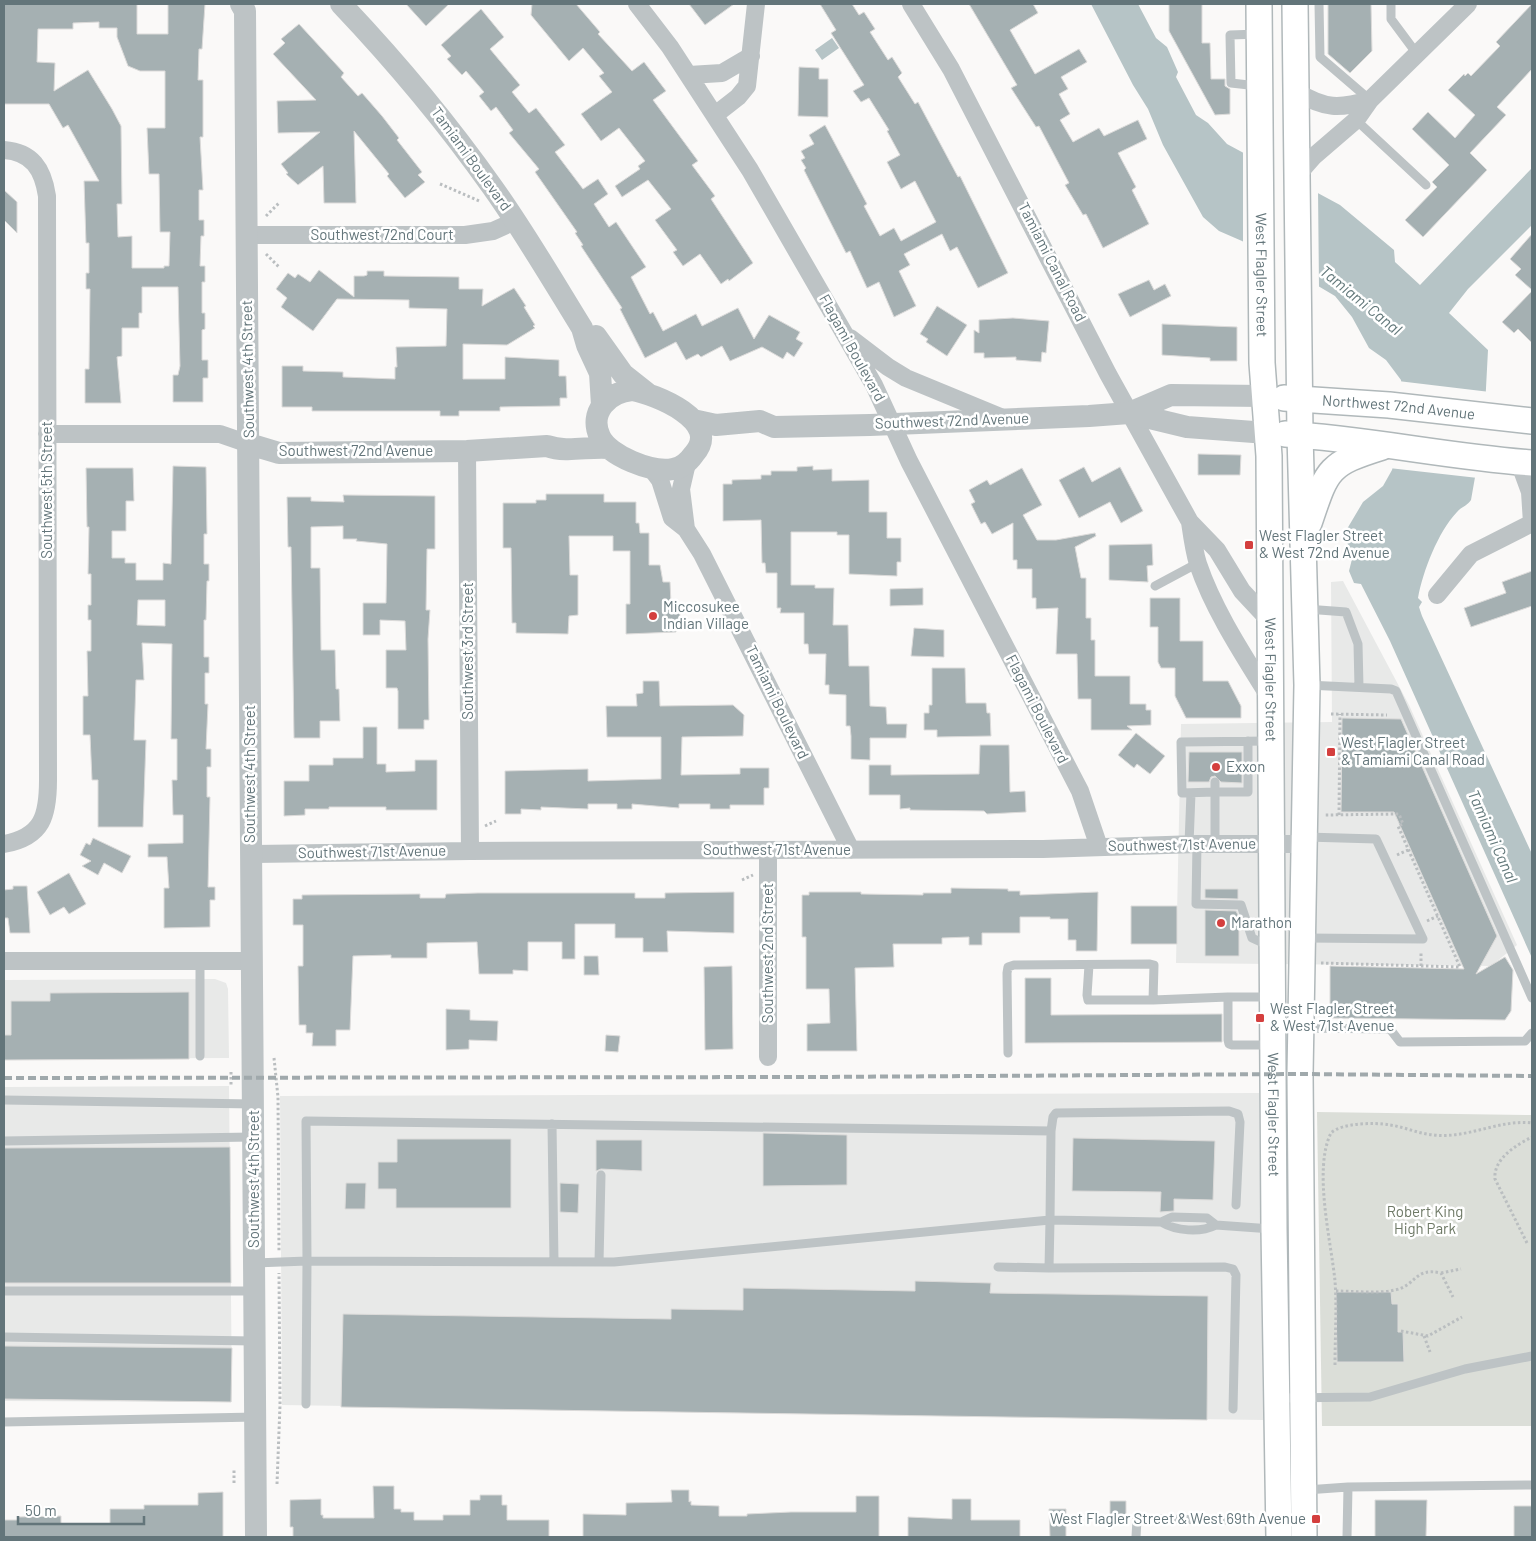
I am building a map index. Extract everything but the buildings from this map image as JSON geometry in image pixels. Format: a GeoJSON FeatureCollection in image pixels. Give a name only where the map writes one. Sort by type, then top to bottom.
{"type":"FeatureCollection","features":[{"type":"Feature","properties":{"kind":"main road","name":"West Flagler Street"},"geometry":{"type":"LineString","coordinates":[[1259,4],[1262,322],[1267,433],[1272,701],[1274,1229],[1279,1537]]}},
{"type":"Feature","properties":{"kind":"main road","name":"West Flagler Street"},"geometry":{"type":"LineString","coordinates":[[1295,4],[1299,173],[1300,435],[1307,685],[1300,1028],[1304,1537]]}},
{"type":"Feature","properties":{"kind":"main road","name":"Northwest 72nd Avenue"},"geometry":{"type":"LineString","coordinates":[[1264,396],[1389,404],[1530,418]]}},
{"type":"Feature","properties":{"kind":"main road"},"geometry":{"type":"LineString","coordinates":[[1267,433],[1339,437],[1384,446],[1526,462]]}},
{"type":"Feature","properties":{"kind":"main road"},"geometry":{"type":"LineString","coordinates":[[1303,541],[1321,486],[1328,473],[1338,463],[1350,457],[1384,446]]}},
{"type":"Feature","properties":{"kind":"main road"},"geometry":{"type":"LineString","coordinates":[[1275,1266],[1301,1266]]}},
{"type":"Feature","properties":{"kind":"street","name":"Tamiami Boulevard"},"geometry":{"type":"LineString","coordinates":[[341,4],[441,118],[515,221],[582,328],[587,346],[600,373],[600,411]]}},
{"type":"Feature","properties":{"kind":"street","name":"Flagami Boulevard"},"geometry":{"type":"LineString","coordinates":[[637,4],[689,75],[750,170],[874,385],[892,424],[1080,791],[1099,847]]}},
{"type":"Feature","properties":{"kind":"street"},"geometry":{"type":"LineString","coordinates":[[715,115],[738,97],[747,86],[756,4]]}},
{"type":"Feature","properties":{"kind":"street","name":"Tamiami Canal Road"},"geometry":{"type":"LineString","coordinates":[[911,4],[956,77],[1129,413],[1190,522],[1217,550],[1242,591],[1270,621]]}},
{"type":"Feature","properties":{"kind":"street"},"geometry":{"type":"LineString","coordinates":[[1299,173],[1313,157],[1356,120],[1370,100],[1468,4]]}},
{"type":"Feature","properties":{"kind":"street","name":"Southwest 4th Street"},"geometry":{"type":"LineString","coordinates":[[245,6],[256,1537]]}},
{"type":"Feature","properties":{"kind":"street"},"geometry":{"type":"LineString","coordinates":[[689,75],[722,73],[751,56]]}},
{"type":"Feature","properties":{"kind":"street"},"geometry":{"type":"LineString","coordinates":[[1297,92],[1312,101],[1330,107],[1349,106],[1370,100]]}},
{"type":"Feature","properties":{"kind":"street","name":"Southwest 5th Street"},"geometry":{"type":"LineString","coordinates":[[4,150],[28,156],[42,174],[47,196],[48,798],[43,821],[38,828],[23,838],[4,844]]}},
{"type":"Feature","properties":{"kind":"street","name":"Southwest 72nd Court"},"geometry":{"type":"LineString","coordinates":[[246,235],[465,235],[493,231],[515,221]]}},
{"type":"Feature","properties":{"kind":"street","name":"Tamiami Boulevard"},"geometry":{"type":"LineString","coordinates":[[582,328],[595,335],[623,374],[647,393]]}},
{"type":"Feature","properties":{"kind":"street"},"geometry":{"type":"LineString","coordinates":[[846,335],[888,368],[906,378],[1005,419]]}},
{"type":"Feature","properties":{"kind":"street"},"geometry":{"type":"LineString","coordinates":[[622,391],[647,393],[670,402],[692,420],[700,434],[692,457],[674,469],[651,468],[634,463],[609,448],[599,436],[600,411],[612,395],[622,391]]}},
{"type":"Feature","properties":{"kind":"street","name":"Southwest 72nd Avenue"},"geometry":{"type":"LineString","coordinates":[[1129,413],[1171,395],[1264,396]]}},
{"type":"Feature","properties":{"kind":"street","name":"Southwest 72nd Avenue"},"geometry":{"type":"LineString","coordinates":[[548,446],[557,439],[586,427],[600,411]]}},
{"type":"Feature","properties":{"kind":"street","name":"Southwest 72nd Avenue"},"geometry":{"type":"LineString","coordinates":[[692,420],[716,425],[760,421],[774,427],[892,424],[1129,413],[1187,428],[1267,433]]}},
{"type":"Feature","properties":{"kind":"street","name":"Southwest 72nd Avenue"},"geometry":{"type":"LineString","coordinates":[[692,457],[720,439],[761,434],[774,427]]}},
{"type":"Feature","properties":{"kind":"street","name":"Southwest 72nd Avenue"},"geometry":{"type":"LineString","coordinates":[[47,434],[220,434],[279,453],[467,451],[548,446],[559,450],[594,446],[609,448]]}},
{"type":"Feature","properties":{"kind":"street","name":"Southwest 3rd Street"},"geometry":{"type":"LineString","coordinates":[[467,451],[470,851]]}},
{"type":"Feature","properties":{"kind":"street","name":"Tamiami Boulevard"},"geometry":{"type":"LineString","coordinates":[[686,529],[680,490],[692,457]]}},
{"type":"Feature","properties":{"kind":"street"},"geometry":{"type":"LineString","coordinates":[[1437,595],[1471,554],[1532,523],[1526,462]]}},
{"type":"Feature","properties":{"kind":"street","name":"Tamiami Boulevard"},"geometry":{"type":"LineString","coordinates":[[651,468],[660,480],[672,518],[686,529],[702,554],[731,608],[851,850]]}},
{"type":"Feature","properties":{"kind":"street","name":"Tamiami Canal Road"},"geometry":{"type":"LineString","coordinates":[[1190,522],[1198,563],[1224,620],[1272,701]]}},
{"type":"Feature","properties":{"kind":"street","name":"Southwest 71st Avenue"},"geometry":{"type":"LineString","coordinates":[[251,854],[470,851],[1043,849],[1193,844],[1273,844],[1304,841]]}},
{"type":"Feature","properties":{"kind":"street","name":"Southwest 2nd Street"},"geometry":{"type":"LineString","coordinates":[[768,850],[768,1057]]}},
{"type":"Feature","properties":{"kind":"street"},"geometry":{"type":"LineString","coordinates":[[4,961],[252,961]]}},
{"type":"Feature","properties":{"kind":"lane"},"geometry":{"type":"LineString","coordinates":[[1319,4],[1320,57],[1370,100]]}},
{"type":"Feature","properties":{"kind":"lane"},"geometry":{"type":"LineString","coordinates":[[1391,4],[1391,19],[1417,54]]}},
{"type":"Feature","properties":{"kind":"lane"},"geometry":{"type":"LineString","coordinates":[[1356,120],[1426,185]]}},
{"type":"Feature","properties":{"kind":"lane"},"geometry":{"type":"LineString","coordinates":[[1154,586],[1198,563]]}},
{"type":"Feature","properties":{"kind":"lane"},"geometry":{"type":"LineString","coordinates":[[1306,609],[1346,612],[1358,644],[1359,687]]}},
{"type":"Feature","properties":{"kind":"lane"},"geometry":{"type":"LineString","coordinates":[[1307,685],[1391,689],[1396,691],[1532,998]]}},
{"type":"Feature","properties":{"kind":"lane"},"geometry":{"type":"LineString","coordinates":[[1248,741],[1248,792],[1215,787],[1191,793],[1182,793],[1181,742],[1215,742],[1248,741],[1272,741]]}},
{"type":"Feature","properties":{"kind":"lane"},"geometry":{"type":"LineString","coordinates":[[1215,742],[1215,752]]}},
{"type":"Feature","properties":{"kind":"lane"},"geometry":{"type":"LineString","coordinates":[[1215,787],[1215,844]]}},
{"type":"Feature","properties":{"kind":"lane"},"geometry":{"type":"LineString","coordinates":[[1191,793],[1196,904],[1242,905],[1252,938],[1263,943],[1274,943]]}},
{"type":"Feature","properties":{"kind":"lane"},"geometry":{"type":"LineString","coordinates":[[1302,938],[1423,939],[1376,839],[1304,841]]}},
{"type":"Feature","properties":{"kind":"lane"},"geometry":{"type":"LineString","coordinates":[[200,962],[200,1056]]}},
{"type":"Feature","properties":{"kind":"lane"},"geometry":{"type":"LineString","coordinates":[[1008,1054],[1008,967],[1014,965],[1154,966],[1153,1000]]}},
{"type":"Feature","properties":{"kind":"lane"},"geometry":{"type":"LineString","coordinates":[[1089,966],[1088,1000],[1274,997]]}},
{"type":"Feature","properties":{"kind":"lane"},"geometry":{"type":"LineString","coordinates":[[1228,997],[1229,1044],[1274,1045]]}},
{"type":"Feature","properties":{"kind":"lane"},"geometry":{"type":"LineString","coordinates":[[1300,1028],[1390,1029],[1400,1042],[1525,1041],[1532,1033]]}},
{"type":"Feature","properties":{"kind":"lane"},"geometry":{"type":"LineString","coordinates":[[4,1100],[253,1104]]}},
{"type":"Feature","properties":{"kind":"lane"},"geometry":{"type":"LineString","coordinates":[[1049,1268],[1052,1117],[1061,1111],[1229,1110],[1238,1114],[1240,1122],[1236,1206]]}},
{"type":"Feature","properties":{"kind":"lane"},"geometry":{"type":"LineString","coordinates":[[306,1404],[306,1120],[1052,1131]]}},
{"type":"Feature","properties":{"kind":"lane"},"geometry":{"type":"LineString","coordinates":[[552,1124],[554,1262]]}},
{"type":"Feature","properties":{"kind":"lane"},"geometry":{"type":"LineString","coordinates":[[4,1142],[254,1137]]}},
{"type":"Feature","properties":{"kind":"lane"},"geometry":{"type":"LineString","coordinates":[[599,1262],[601,1175]]}},
{"type":"Feature","properties":{"kind":"lane"},"geometry":{"type":"LineString","coordinates":[[254,1262],[599,1262],[1050,1220],[1161,1222],[1172,1217],[1207,1218],[1216,1225],[1274,1229]]}},
{"type":"Feature","properties":{"kind":"lane"},"geometry":{"type":"LineString","coordinates":[[998,1267],[1225,1267],[1233,1269],[1236,1275],[1233,1409]]}},
{"type":"Feature","properties":{"kind":"lane"},"geometry":{"type":"LineString","coordinates":[[4,1291],[255,1291]]}},
{"type":"Feature","properties":{"kind":"lane"},"geometry":{"type":"LineString","coordinates":[[4,1337],[256,1341]]}},
{"type":"Feature","properties":{"kind":"lane"},"geometry":{"type":"LineString","coordinates":[[1277,1398],[1370,1397],[1466,1369],[1532,1356]]}},
{"type":"Feature","properties":{"kind":"lane"},"geometry":{"type":"LineString","coordinates":[[4,1422],[256,1417]]}},
{"type":"Feature","properties":{"kind":"lane"},"geometry":{"type":"LineString","coordinates":[[1304,1490],[1348,1487],[1532,1485]]}},
{"type":"Feature","properties":{"kind":"lane"},"geometry":{"type":"LineString","coordinates":[[1347,1537],[1348,1487]]}},
{"type":"Feature","properties":{"kind":"lane"},"geometry":{"type":"LineString","coordinates":[[1136,1537],[1137,1520],[1141,1519],[1234,1520]]}},
{"type":"Feature","properties":{"kind":"path"},"geometry":{"type":"LineString","coordinates":[[440,184],[484,203]]}},
{"type":"Feature","properties":{"kind":"path"},"geometry":{"type":"LineString","coordinates":[[264,218],[280,202]]}},
{"type":"Feature","properties":{"kind":"path"},"geometry":{"type":"LineString","coordinates":[[265,253],[280,267]]}},
{"type":"Feature","properties":{"kind":"path"},"geometry":{"type":"LineString","coordinates":[[1331,714],[1387,715]]}},
{"type":"Feature","properties":{"kind":"path"},"geometry":{"type":"LineString","coordinates":[[1339,815],[1340,714]]}},
{"type":"Feature","properties":{"kind":"path"},"geometry":{"type":"LineString","coordinates":[[485,826],[496,821]]}},
{"type":"Feature","properties":{"kind":"path"},"geometry":{"type":"LineString","coordinates":[[742,880],[754,874]]}},
{"type":"Feature","properties":{"kind":"path"},"geometry":{"type":"LineString","coordinates":[[1421,957],[1421,966]]}},
{"type":"Feature","properties":{"kind":"path"},"geometry":{"type":"LineString","coordinates":[[274,1058],[278,1097],[280,1405],[277,1485]]}},
{"type":"Feature","properties":{"kind":"path"},"geometry":{"type":"LineString","coordinates":[[1335,1365],[1336,1291],[1324,1192],[1327,1144],[1335,1129],[1344,1126],[1388,1124],[1429,1135],[1447,1136],[1516,1123],[1532,1123]]}},
{"type":"Feature","properties":{"kind":"path"},"geometry":{"type":"LineString","coordinates":[[1528,1243],[1495,1179],[1494,1173],[1498,1164],[1511,1149],[1532,1137]]}},
{"type":"Feature","properties":{"kind":"path"},"geometry":{"type":"LineString","coordinates":[[1336,1291],[1395,1290],[1422,1272],[1441,1273],[1461,1269]]}},
{"type":"Feature","properties":{"kind":"path"},"geometry":{"type":"LineString","coordinates":[[1441,1273],[1453,1298]]}},
{"type":"Feature","properties":{"kind":"path"},"geometry":{"type":"LineString","coordinates":[[1401,1331],[1424,1336],[1440,1331],[1449,1323],[1462,1317]]}},
{"type":"Feature","properties":{"kind":"path"},"geometry":{"type":"LineString","coordinates":[[1424,1336],[1430,1352]]}},
{"type":"Feature","properties":{"kind":"shaded area"},"geometry":{"type":"Polygon","coordinates":[[[1343,581],[1409,705],[1517,945],[1491,966],[1176,963],[1181,724],[1332,722],[1331,582],[1343,581]]]}},
{"type":"Feature","properties":{"kind":"shaded area"},"geometry":{"type":"Polygon","coordinates":[[[215,979],[226,983],[228,989],[229,1058],[4,1059],[4,980],[215,979]]]}},
{"type":"Feature","properties":{"kind":"shaded area"},"geometry":{"type":"Polygon","coordinates":[[[229,1086],[232,1402],[4,1401],[4,1087],[229,1086]]]}},
{"type":"Feature","properties":{"kind":"shaded area"},"geometry":{"type":"Polygon","coordinates":[[[1259,1093],[1263,1420],[282,1405],[280,1096],[1259,1093]]]}},
{"type":"Feature","properties":{"kind":"green space","name":"Robert King High Park"},"geometry":{"type":"Polygon","coordinates":[[[1317,1112],[1532,1115],[1532,1426],[1322,1426],[1317,1112]]]}},
{"type":"Feature","properties":{"kind":"water","name":"Tamiami Canal"},"geometry":{"type":"Polygon","coordinates":[[[1091,4],[1138,4],[1156,38],[1167,47],[1178,72],[1176,77],[1196,115],[1208,123],[1227,144],[1340,205],[1394,250],[1395,262],[1420,285],[1532,168],[1532,225],[1468,289],[1449,313],[1488,350],[1484,426],[1471,500],[1450,520],[1438,541],[1428,564],[1418,598],[1422,602],[1419,607],[1422,616],[1532,854],[1532,958],[1390,641],[1361,584],[1354,583],[1349,571],[1352,559],[1346,538],[1347,529],[1363,502],[1383,486],[1392,470],[1404,419],[1401,380],[1386,360],[1369,348],[1352,317],[1335,296],[1242,241],[1219,231],[1203,217],[1163,145],[1148,109],[1133,85],[1091,4]]]}},
{"type":"Feature","properties":{"kind":"water"},"geometry":{"type":"Polygon","coordinates":[[[832,38],[839,48],[822,60],[815,50],[832,38]]]}},
{"type":"Feature","properties":{"kind":"pier"},"geometry":{"type":"Polygon","coordinates":[[[1243,150],[1318,189],[1319,288],[1243,244],[1243,150]]]}},
{"type":"Feature","properties":{"kind":"pier"},"geometry":{"type":"Polygon","coordinates":[[[1398,381],[1490,392],[1478,478],[1389,468],[1402,419],[1398,381]]]}},
{"type":"Feature","properties":{"kind":"railway"},"geometry":{"type":"LineString","coordinates":[[4,1078],[815,1077],[1300,1074],[1532,1076]]}},
{"type":"Feature","properties":{"kind":"place","name":"West Flagler Street & West 72nd Avenue"},"geometry":{"type":"Point","coordinates":[1249,545]}},
{"type":"Feature","properties":{"kind":"place","name":"Miccosukee Indian Village"},"geometry":{"type":"Point","coordinates":[653,616]}},
{"type":"Feature","properties":{"kind":"place","name":"West Flagler Street & Tamiami Canal Road"},"geometry":{"type":"Point","coordinates":[1331,752]}},
{"type":"Feature","properties":{"kind":"place","name":"Exxon"},"geometry":{"type":"Point","coordinates":[1216,767]}},
{"type":"Feature","properties":{"kind":"place","name":"Marathon"},"geometry":{"type":"Point","coordinates":[1221,923]}},
{"type":"Feature","properties":{"kind":"place","name":"West Flagler Street & West 71st Avenue"},"geometry":{"type":"Point","coordinates":[1260,1018]}},
{"type":"Feature","properties":{"kind":"place","name":"West Flagler Street & West 69th Avenue"},"geometry":{"type":"Point","coordinates":[1316,1519]}}]}
